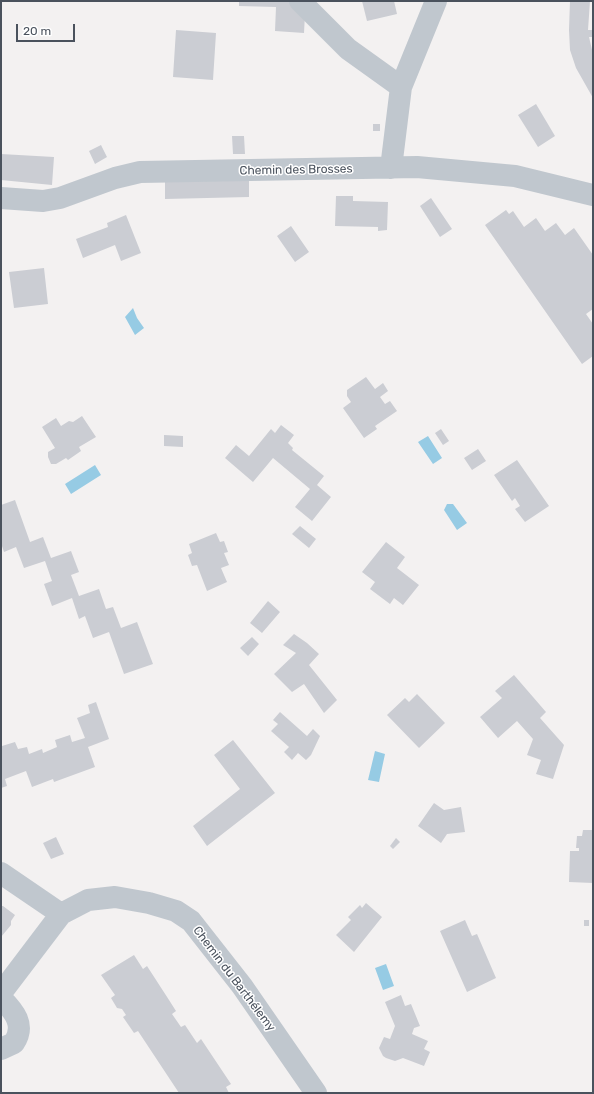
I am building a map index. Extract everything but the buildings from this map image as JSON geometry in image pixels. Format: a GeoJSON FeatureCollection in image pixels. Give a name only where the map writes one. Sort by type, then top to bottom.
{"type":"FeatureCollection","features":[{"type":"Feature","properties":{"kind":"street"},"geometry":{"type":"LineString","coordinates":[[300,1],[348,49],[401,87]]}},
{"type":"Feature","properties":{"kind":"street"},"geometry":{"type":"LineString","coordinates":[[391,168],[401,87],[436,1]]}},
{"type":"Feature","properties":{"kind":"street","name":"Chemin des Brosses"},"geometry":{"type":"LineString","coordinates":[[1,198],[43,201],[60,198],[115,178],[140,172],[417,167],[515,176],[593,195]]}},
{"type":"Feature","properties":{"kind":"street"},"geometry":{"type":"LineString","coordinates":[[1,873],[61,914]]}},
{"type":"Feature","properties":{"kind":"street","name":"Chemin du Barthélemy"},"geometry":{"type":"LineString","coordinates":[[1,993],[61,914],[88,900],[115,897],[149,903],[176,911],[190,921],[242,986],[316,1093]]}},
{"type":"Feature","properties":{"kind":"street"},"geometry":{"type":"LineString","coordinates":[[1,998],[16,1014],[20,1030],[14,1043],[1,1049]]}},
{"type":"Feature","properties":{"kind":"water"},"geometry":{"type":"Polygon","coordinates":[[[133,308],[137,318],[144,328],[135,335],[125,317],[133,308]]]}},
{"type":"Feature","properties":{"kind":"water"},"geometry":{"type":"Polygon","coordinates":[[[428,436],[442,458],[433,464],[418,442],[428,436]]]}},
{"type":"Feature","properties":{"kind":"water"},"geometry":{"type":"Polygon","coordinates":[[[95,465],[101,475],[71,494],[65,484],[95,465]]]}},
{"type":"Feature","properties":{"kind":"water"},"geometry":{"type":"Polygon","coordinates":[[[447,504],[453,504],[467,523],[457,530],[444,510],[447,504]]]}},
{"type":"Feature","properties":{"kind":"water"},"geometry":{"type":"Polygon","coordinates":[[[375,751],[385,754],[379,782],[368,780],[375,751]]]}},
{"type":"Feature","properties":{"kind":"water"},"geometry":{"type":"Polygon","coordinates":[[[386,964],[394,986],[383,990],[375,968],[386,964]]]}}]}
